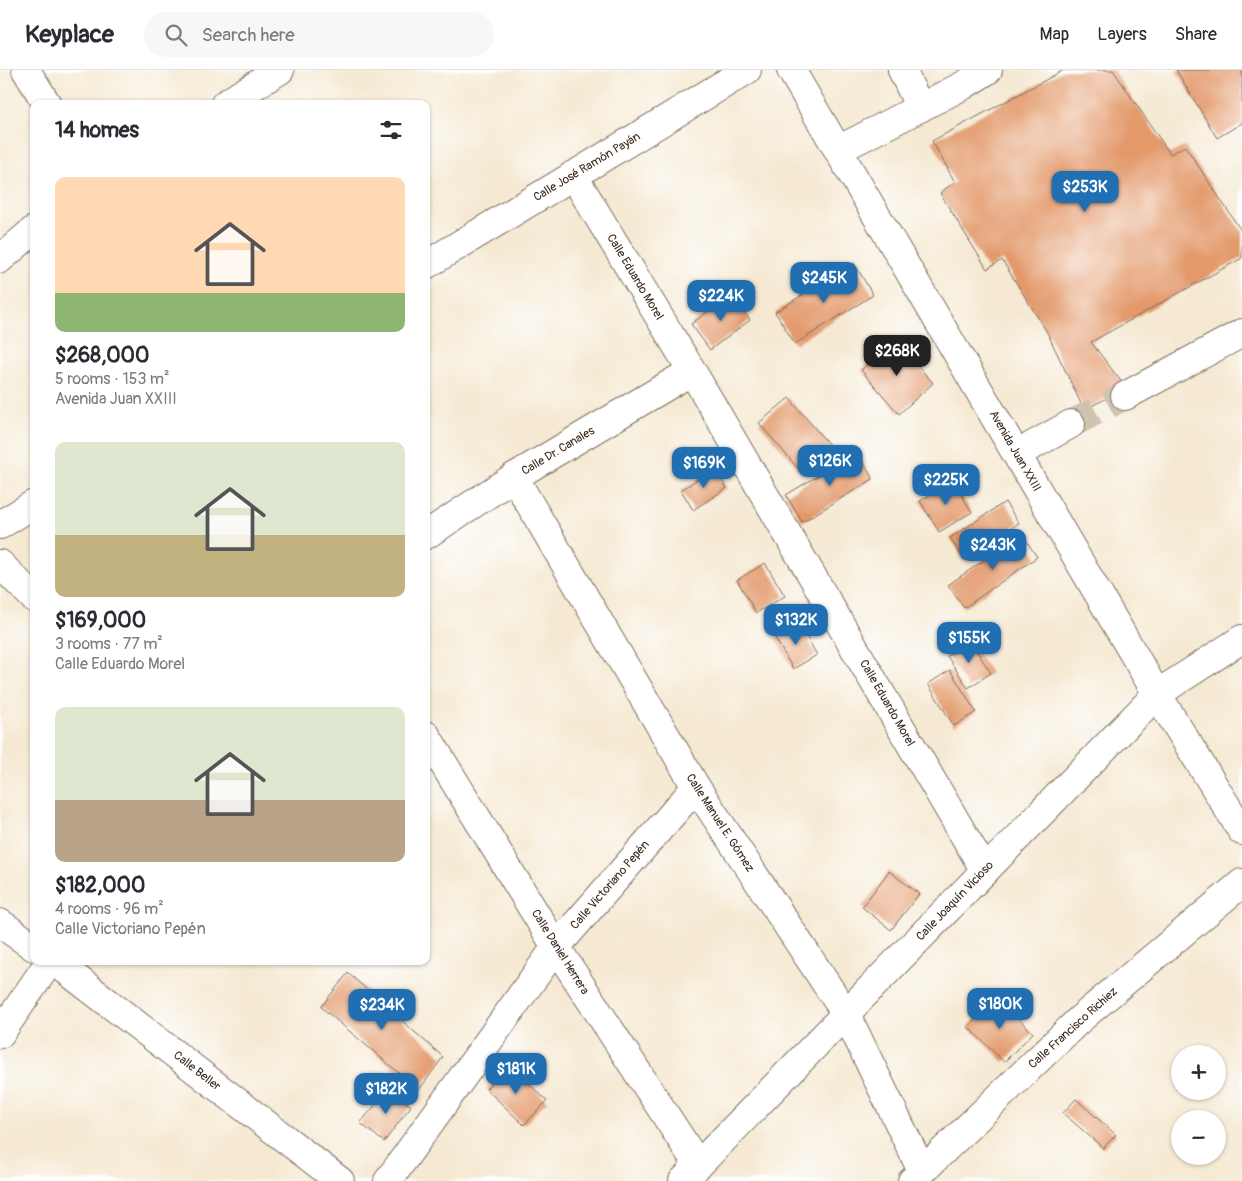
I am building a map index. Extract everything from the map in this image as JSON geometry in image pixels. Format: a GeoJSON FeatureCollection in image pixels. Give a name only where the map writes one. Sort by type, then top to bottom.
{"type":"FeatureCollection","features":[{"type":"Feature","properties":{"kind":"street"},"geometry":{"type":"LineString","coordinates":[[26,70],[45,100]]}},
{"type":"Feature","properties":{"kind":"street"},"geometry":{"type":"LineString","coordinates":[[231,100],[280,70]]}},
{"type":"Feature","properties":{"kind":"street","name":"Calle José Ramón Payán"},"geometry":{"type":"LineString","coordinates":[[430,263],[747,70]]}},
{"type":"Feature","properties":{"kind":"street","name":"Avenida Juan XXIII"},"geometry":{"type":"LineString","coordinates":[[792,70],[1158,694],[1242,831]]}},
{"type":"Feature","properties":{"kind":"street"},"geometry":{"type":"LineString","coordinates":[[902,70],[920,108]]}},
{"type":"Feature","properties":{"kind":"street"},"geometry":{"type":"LineString","coordinates":[[838,150],[964,85],[988,70]]}},
{"type":"Feature","properties":{"kind":"street","name":"Calle Eduardo Morel"},"geometry":{"type":"LineString","coordinates":[[573,175],[692,371],[985,871]]}},
{"type":"Feature","properties":{"kind":"street"},"geometry":{"type":"LineString","coordinates":[[0,260],[30,234]]}},
{"type":"Feature","properties":{"kind":"street"},"geometry":{"type":"LineString","coordinates":[[1125,396],[1242,333]]}},
{"type":"Feature","properties":{"kind":"street","name":"Calle Dr. Canales"},"geometry":{"type":"LineString","coordinates":[[430,532],[514,477],[692,371]]}},
{"type":"Feature","properties":{"kind":"street"},"geometry":{"type":"LineString","coordinates":[[1017,454],[1071,424]]}},
{"type":"Feature","properties":{"kind":"street","name":"Calle Manuel E. Gómez"},"geometry":{"type":"LineString","coordinates":[[514,477],[696,787],[846,1014],[917,1176]]}},
{"type":"Feature","properties":{"kind":"street"},"geometry":{"type":"LineString","coordinates":[[0,525],[30,506]]}},
{"type":"Feature","properties":{"kind":"street"},"geometry":{"type":"LineString","coordinates":[[0,564],[30,594]]}},
{"type":"Feature","properties":{"kind":"street","name":"Calle Joaquín Vicioso"},"geometry":{"type":"LineString","coordinates":[[691,1173],[1158,694],[1242,639]]}},
{"type":"Feature","properties":{"kind":"street","name":"Calle Daniel Herrera"},"geometry":{"type":"LineString","coordinates":[[430,742],[691,1173]]}},
{"type":"Feature","properties":{"kind":"street","name":"Calle Victoriano Pepén"},"geometry":{"type":"LineString","coordinates":[[388,1181],[556,947],[696,787]]}},
{"type":"Feature","properties":{"kind":"street","name":"Calle Francisco Richiez"},"geometry":{"type":"LineString","coordinates":[[917,1176],[1079,1020],[1242,883]]}},
{"type":"Feature","properties":{"kind":"street"},"geometry":{"type":"LineString","coordinates":[[0,923],[30,944]]}},
{"type":"Feature","properties":{"kind":"street"},"geometry":{"type":"LineString","coordinates":[[0,1034],[49,965]]}},
{"type":"Feature","properties":{"kind":"street","name":"Calle Beller"},"geometry":{"type":"LineString","coordinates":[[57,965],[340,1181]]}},
{"type":"Feature","properties":{"kind":"building"},"geometry":{"type":"Polygon","coordinates":[[[1064,70],[1113,70],[1170,154],[1185,146],[1242,232],[1242,258],[1091,342],[1126,388],[1084,410],[1047,332],[1002,260],[987,269],[940,193],[955,182],[932,141],[1064,70]]]}},
{"type":"Feature","properties":{"kind":"building"},"geometry":{"type":"Polygon","coordinates":[[[1176,70],[1242,70],[1242,123],[1217,138],[1176,70]]]}},
{"type":"Feature","properties":{"kind":"building"},"geometry":{"type":"Polygon","coordinates":[[[854,263],[873,295],[795,344],[775,312],[854,263]]]}},
{"type":"Feature","properties":{"kind":"building"},"geometry":{"type":"Polygon","coordinates":[[[732,294],[750,320],[710,350],[691,324],[732,294]]]}},
{"type":"Feature","properties":{"kind":"building"},"geometry":{"type":"Polygon","coordinates":[[[895,340],[933,383],[899,414],[861,370],[895,340]]]}},
{"type":"Feature","properties":{"kind":"building"},"geometry":{"type":"Polygon","coordinates":[[[789,398],[831,447],[802,473],[759,423],[789,398]]]}},
{"type":"Feature","properties":{"kind":"building"},"geometry":{"type":"Polygon","coordinates":[[[857,452],[873,479],[802,522],[786,495],[857,452]]]}},
{"type":"Feature","properties":{"kind":"building"},"geometry":{"type":"Polygon","coordinates":[[[715,468],[727,488],[693,510],[681,490],[715,468]]]}},
{"type":"Feature","properties":{"kind":"building"},"geometry":{"type":"Polygon","coordinates":[[[953,481],[972,512],[939,532],[920,501],[953,481]]]}},
{"type":"Feature","properties":{"kind":"building"},"geometry":{"type":"Polygon","coordinates":[[[1005,502],[1019,523],[964,560],[950,538],[1005,502]]]}},
{"type":"Feature","properties":{"kind":"building"},"geometry":{"type":"Polygon","coordinates":[[[1022,534],[1037,557],[964,608],[948,585],[1022,534]]]}},
{"type":"Feature","properties":{"kind":"building"},"geometry":{"type":"Polygon","coordinates":[[[765,563],[785,596],[756,613],[737,580],[765,563]]]}},
{"type":"Feature","properties":{"kind":"building"},"geometry":{"type":"Polygon","coordinates":[[[799,624],[817,655],[793,669],[775,638],[799,624]]]}},
{"type":"Feature","properties":{"kind":"building"},"geometry":{"type":"Polygon","coordinates":[[[970,641],[991,673],[968,688],[947,656],[970,641]]]}},
{"type":"Feature","properties":{"kind":"building"},"geometry":{"type":"Polygon","coordinates":[[[950,670],[976,712],[954,726],[928,684],[950,670]]]}},
{"type":"Feature","properties":{"kind":"building"},"geometry":{"type":"Polygon","coordinates":[[[889,871],[919,894],[891,930],[862,907],[889,871]]]}},
{"type":"Feature","properties":{"kind":"building"},"geometry":{"type":"Polygon","coordinates":[[[348,973],[443,1057],[419,1090],[321,1007],[348,973]]]}},
{"type":"Feature","properties":{"kind":"building"},"geometry":{"type":"Polygon","coordinates":[[[996,997],[1033,1033],[1004,1062],[968,1027],[996,997]]]}},
{"type":"Feature","properties":{"kind":"building"},"geometry":{"type":"Polygon","coordinates":[[[509,1064],[547,1101],[524,1125],[486,1089],[509,1064]]]}},
{"type":"Feature","properties":{"kind":"building"},"geometry":{"type":"Polygon","coordinates":[[[389,1089],[411,1106],[384,1142],[360,1123],[389,1089]]]}},
{"type":"Feature","properties":{"kind":"building"},"geometry":{"type":"Polygon","coordinates":[[[1076,1099],[1116,1135],[1103,1148],[1063,1113],[1076,1099]]]}},
{"type":"Feature","properties":{"kind":"tunnel"},"geometry":{"type":"LineString","coordinates":[[1071,424],[1125,396]]}}]}
